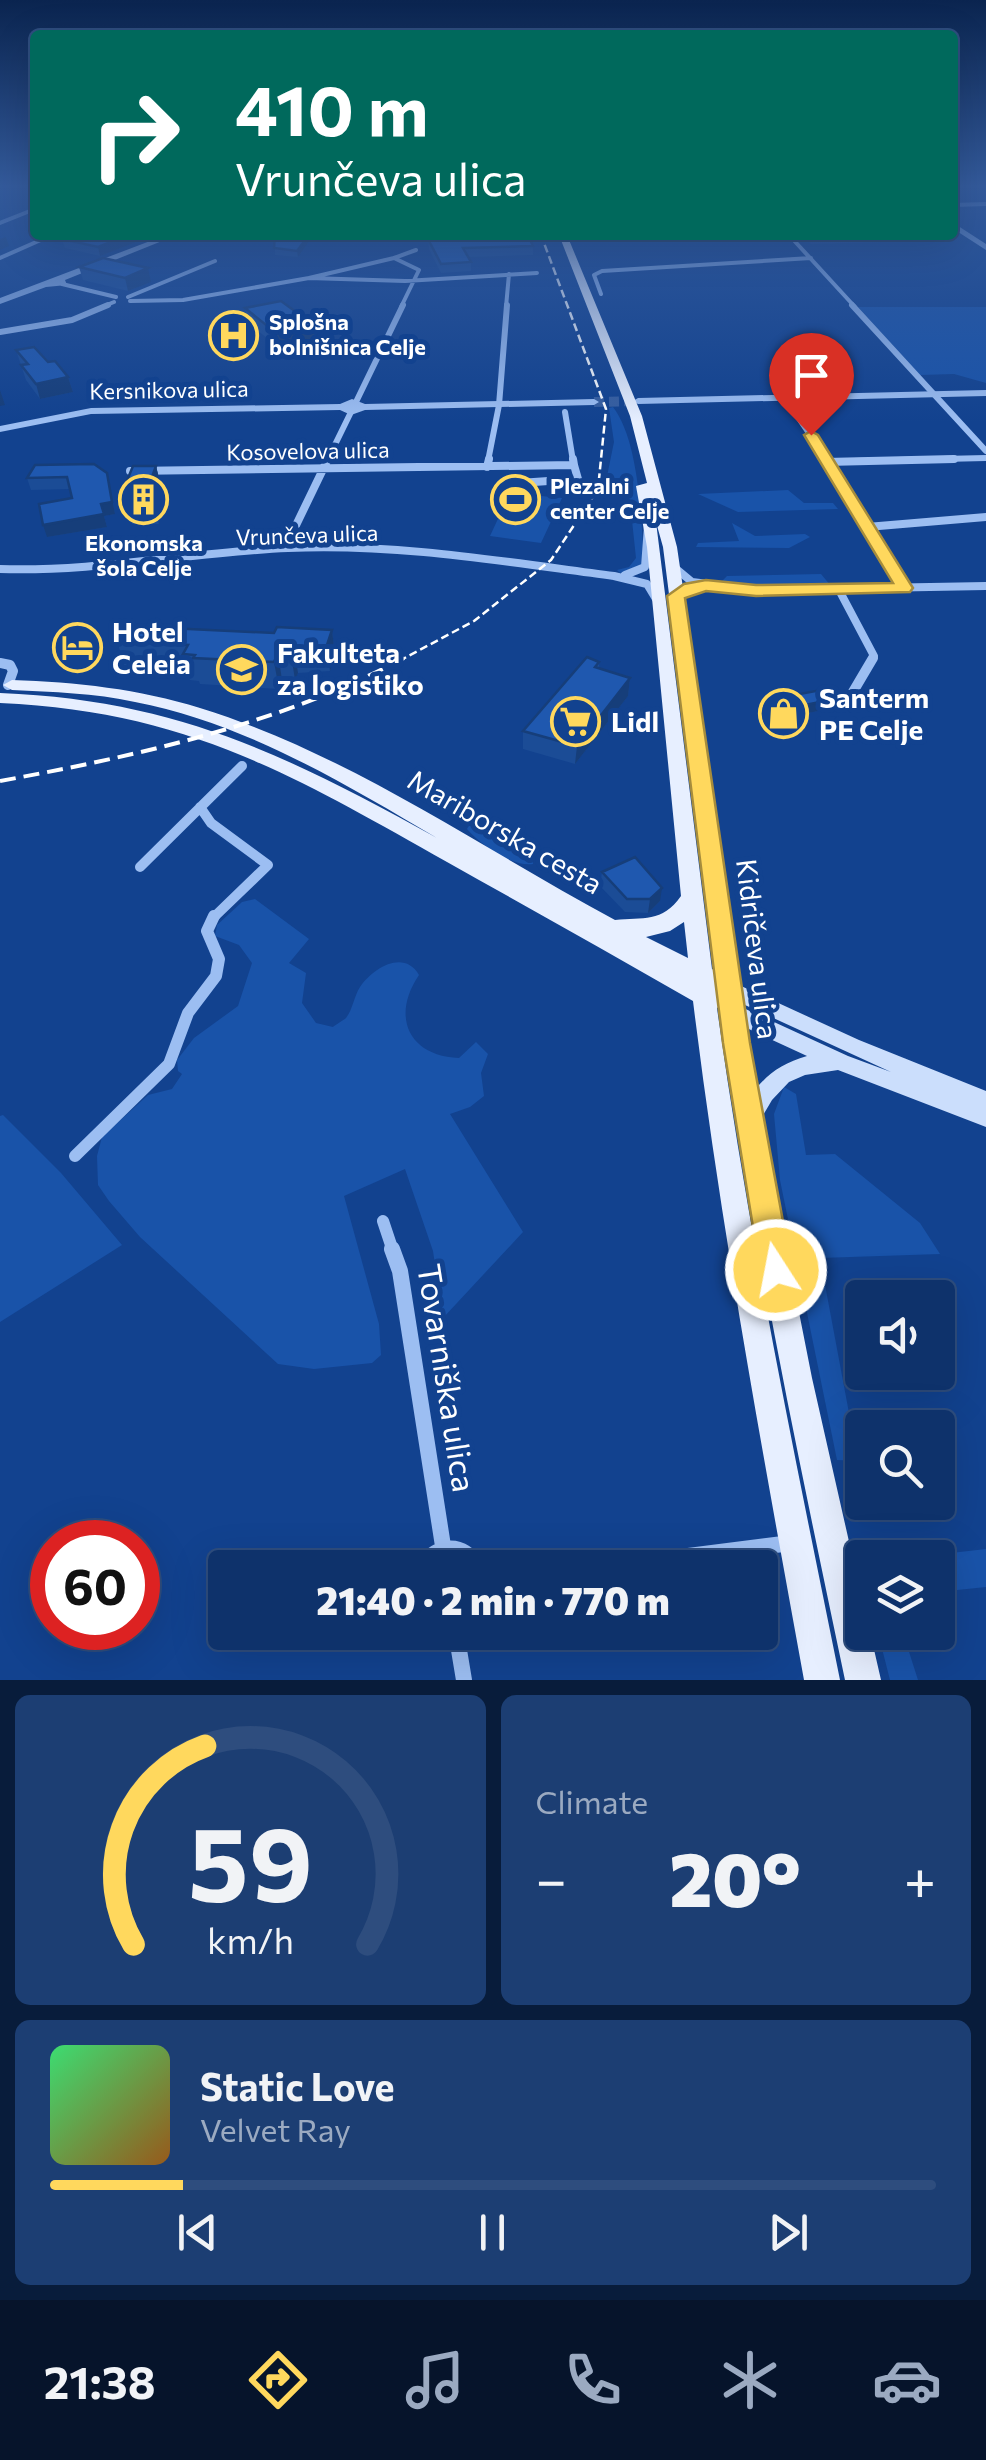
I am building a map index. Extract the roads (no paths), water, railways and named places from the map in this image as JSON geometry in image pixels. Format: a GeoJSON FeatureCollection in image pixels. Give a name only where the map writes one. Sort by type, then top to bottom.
{"type":"FeatureCollection","features":[{"type":"Feature","properties":{"kind":"main road","name":"Kidričeva ulica"},"geometry":{"type":"LineString","coordinates":[[565,264],[624,416],[650,520],[692,895],[716,993]]}},
{"type":"Feature","properties":{"kind":"main road","name":"Kidričeva ulica"},"geometry":{"type":"LineString","coordinates":[[574,264],[640,429],[672,560],[716,993],[795,1542],[822,1680]]}},
{"type":"Feature","properties":{"kind":"main road","name":"Mariborska cesta"},"geometry":{"type":"LineString","coordinates":[[3,690],[66,686],[123,694],[202,714],[284,744],[347,774],[607,935],[841,1062],[986,1117]]}},
{"type":"Feature","properties":{"kind":"main road"},"geometry":{"type":"LineString","coordinates":[[607,935],[664,925],[685,911],[692,895]]}},
{"type":"Feature","properties":{"kind":"main road"},"geometry":{"type":"LineString","coordinates":[[607,935],[690,1006],[702,1034],[707,1081],[734,1119],[784,1073],[816,1063],[841,1062]]}},
{"type":"Feature","properties":{"kind":"main road","name":"Mariborska cesta"},"geometry":{"type":"LineString","coordinates":[[716,993],[986,1101]]}},
{"type":"Feature","properties":{"kind":"main road","name":"Kidričeva ulica"},"geometry":{"type":"LineString","coordinates":[[734,1119],[797,1378],[863,1680]]}},
{"type":"Feature","properties":{"kind":"street"},"geometry":{"type":"LineString","coordinates":[[0,301],[102,264]]}},
{"type":"Feature","properties":{"kind":"street"},"geometry":{"type":"LineString","coordinates":[[129,299],[207,264]]}},
{"type":"Feature","properties":{"kind":"street"},"geometry":{"type":"LineString","coordinates":[[0,332],[72,320],[115,300],[183,300],[367,264]]}},
{"type":"Feature","properties":{"kind":"street"},"geometry":{"type":"LineString","coordinates":[[284,548],[415,280],[418,268],[409,264]]}},
{"type":"Feature","properties":{"kind":"street"},"geometry":{"type":"LineString","coordinates":[[601,294],[594,275],[602,271],[708,264]]}},
{"type":"Feature","properties":{"kind":"street"},"geometry":{"type":"LineString","coordinates":[[817,264],[986,454]]}},
{"type":"Feature","properties":{"kind":"street"},"geometry":{"type":"LineString","coordinates":[[310,278],[415,280],[537,273]]}},
{"type":"Feature","properties":{"kind":"street"},"geometry":{"type":"LineString","coordinates":[[487,467],[500,405],[509,274]]}},
{"type":"Feature","properties":{"kind":"street"},"geometry":{"type":"LineString","coordinates":[[60,282],[115,300]]}},
{"type":"Feature","properties":{"kind":"street"},"geometry":{"type":"LineString","coordinates":[[638,402],[986,394]]}},
{"type":"Feature","properties":{"kind":"street"},"geometry":{"type":"LineString","coordinates":[[786,399],[904,588]]}},
{"type":"Feature","properties":{"kind":"street","name":"Kersnikova ulica"},"geometry":{"type":"LineString","coordinates":[[0,429],[91,410],[594,402]]}},
{"type":"Feature","properties":{"kind":"street"},"geometry":{"type":"LineString","coordinates":[[519,483],[576,482],[564,412]]}},
{"type":"Feature","properties":{"kind":"street"},"geometry":{"type":"LineString","coordinates":[[826,462],[986,454]]}},
{"type":"Feature","properties":{"kind":"street","name":"Kosovelova ulica"},"geometry":{"type":"LineString","coordinates":[[130,471],[574,465]]}},
{"type":"Feature","properties":{"kind":"street"},"geometry":{"type":"LineString","coordinates":[[867,527],[986,517]]}},
{"type":"Feature","properties":{"kind":"street"},"geometry":{"type":"LineString","coordinates":[[614,576],[645,567],[650,520]]}},
{"type":"Feature","properties":{"kind":"street","name":"Vrunčeva ulica"},"geometry":{"type":"LineString","coordinates":[[0,569],[91,569],[284,548],[390,549],[614,576],[652,588],[661,620]]}},
{"type":"Feature","properties":{"kind":"street"},"geometry":{"type":"LineString","coordinates":[[672,560],[681,576],[706,586]]}},
{"type":"Feature","properties":{"kind":"street"},"geometry":{"type":"LineString","coordinates":[[676,596],[690,588],[706,586],[840,590],[986,586]]}},
{"type":"Feature","properties":{"kind":"street"},"geometry":{"type":"LineString","coordinates":[[840,590],[874,656],[848,702]]}},
{"type":"Feature","properties":{"kind":"street","name":"Mariborska cesta"},"geometry":{"type":"LineString","coordinates":[[0,662],[10,664],[13,671],[3,690]]}},
{"type":"Feature","properties":{"kind":"street"},"geometry":{"type":"LineString","coordinates":[[140,868],[242,766]]}},
{"type":"Feature","properties":{"kind":"street"},"geometry":{"type":"LineString","coordinates":[[75,1156],[169,1064],[188,1013],[216,976],[219,959],[208,931],[214,916],[266,871],[268,865],[262,858],[211,823],[200,807]]}},
{"type":"Feature","properties":{"kind":"street","name":"Tovarniška ulica"},"geometry":{"type":"LineString","coordinates":[[383,1221],[400,1271],[443,1546]]}},
{"type":"Feature","properties":{"kind":"street"},"geometry":{"type":"LineString","coordinates":[[733,1550],[795,1542]]}},
{"type":"Feature","properties":{"kind":"street"},"geometry":{"type":"LineString","coordinates":[[436,1550],[443,1546],[463,1550]]}},
{"type":"Feature","properties":{"kind":"street"},"geometry":{"type":"LineString","coordinates":[[459,1650],[464,1680]]}},
{"type":"Feature","properties":{"kind":"tunnel"},"geometry":{"type":"LineString","coordinates":[[594,402],[638,401]]}},
{"type":"Feature","properties":{"kind":"railway"},"geometry":{"type":"LineString","coordinates":[[399,661],[474,621],[551,560],[598,489],[606,409],[552,264]]}},
{"type":"Feature","properties":{"kind":"railway"},"geometry":{"type":"LineString","coordinates":[[0,781],[207,735],[308,702],[404,658]]}},
{"type":"Feature","properties":{"kind":"place","name":"Splošna bolnišnica Celje"},"geometry":{"type":"Point","coordinates":[234,335]}},
{"type":"Feature","properties":{"kind":"place","name":"Ekonomska šola Celje"},"geometry":{"type":"Point","coordinates":[144,499]}},
{"type":"Feature","properties":{"kind":"place","name":"Plezalni center Celje"},"geometry":{"type":"Point","coordinates":[515,499]}},
{"type":"Feature","properties":{"kind":"place","name":"Hotel Celeia"},"geometry":{"type":"Point","coordinates":[77,648]}},
{"type":"Feature","properties":{"kind":"place","name":"Fakulteta za logistiko"},"geometry":{"type":"Point","coordinates":[242,669]}},
{"type":"Feature","properties":{"kind":"place","name":"Santerm PE Celje"},"geometry":{"type":"Point","coordinates":[784,714]}},
{"type":"Feature","properties":{"kind":"place","name":"Lidl"},"geometry":{"type":"Point","coordinates":[576,722]}}]}
